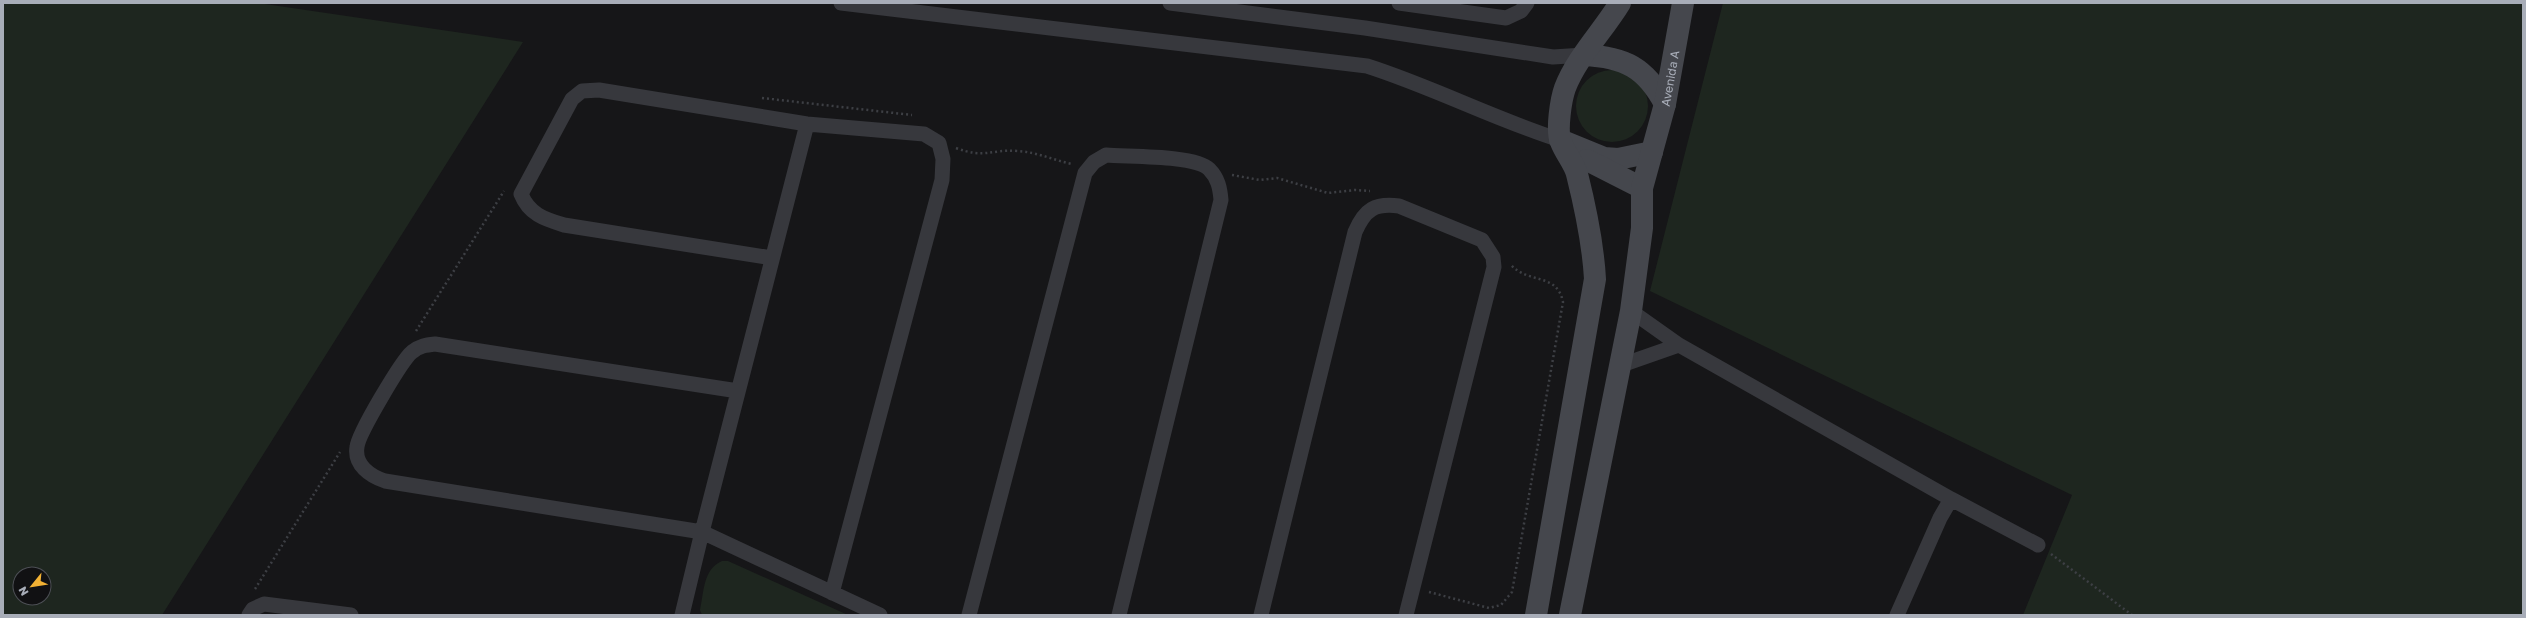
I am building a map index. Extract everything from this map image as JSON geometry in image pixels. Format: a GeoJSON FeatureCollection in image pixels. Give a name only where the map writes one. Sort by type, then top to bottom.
{"type":"FeatureCollection","features":[{"type":"Feature","properties":{"kind":"main road"},"geometry":{"type":"LineString","coordinates":[[1536,615],[1595,280],[1593,245],[1584,201],[1576,170],[1560,140],[1560,113],[1565,88],[1584,55],[1620,3]]}},
{"type":"Feature","properties":{"kind":"main road","name":"Avenida A"},"geometry":{"type":"LineString","coordinates":[[1570,615],[1631,311],[1642,228],[1642,188],[1665,104],[1683,3]]}},
{"type":"Feature","properties":{"kind":"main road"},"geometry":{"type":"LineString","coordinates":[[1584,55],[1622,61],[1634,66],[1648,78],[1665,104]]}},
{"type":"Feature","properties":{"kind":"main road"},"geometry":{"type":"LineString","coordinates":[[1560,140],[1604,158],[1618,159],[1652,152]]}},
{"type":"Feature","properties":{"kind":"main road"},"geometry":{"type":"LineString","coordinates":[[1560,140],[1591,163],[1642,188]]}},
{"type":"Feature","properties":{"kind":"street"},"geometry":{"type":"LineString","coordinates":[[841,3],[1367,66],[1396,75],[1523,128],[1560,140]]}},
{"type":"Feature","properties":{"kind":"street"},"geometry":{"type":"LineString","coordinates":[[1170,3],[1365,28],[1553,57],[1584,55]]}},
{"type":"Feature","properties":{"kind":"street"},"geometry":{"type":"LineString","coordinates":[[1399,3],[1506,18],[1521,11],[1527,3]]}},
{"type":"Feature","properties":{"kind":"street"},"geometry":{"type":"LineString","coordinates":[[772,258],[564,226],[532,212],[525,204],[521,194],[572,100],[582,91],[600,90],[807,124],[924,134],[939,143],[943,159],[942,180],[832,593]]}},
{"type":"Feature","properties":{"kind":"street"},"geometry":{"type":"LineString","coordinates":[[682,615],[807,124]]}},
{"type":"Feature","properties":{"kind":"street"},"geometry":{"type":"LineString","coordinates":[[970,615],[1085,173],[1094,162],[1106,155],[1193,161],[1209,168],[1219,183],[1221,200],[1123,614]]}},
{"type":"Feature","properties":{"kind":"street"},"geometry":{"type":"LineString","coordinates":[[1261,615],[1355,232],[1362,217],[1374,207],[1387,204],[1399,206],[1482,240],[1492,257],[1494,267],[1406,615]]}},
{"type":"Feature","properties":{"kind":"street"},"geometry":{"type":"LineString","coordinates":[[1631,311],[1679,346],[1951,499],[2038,545]]}},
{"type":"Feature","properties":{"kind":"street"},"geometry":{"type":"LineString","coordinates":[[738,391],[435,344],[420,346],[410,353],[376,408],[357,446],[363,467],[370,476],[385,481],[702,532],[880,615]]}},
{"type":"Feature","properties":{"kind":"street"},"geometry":{"type":"LineString","coordinates":[[1619,366],[1679,346]]}},
{"type":"Feature","properties":{"kind":"street"},"geometry":{"type":"LineString","coordinates":[[1897,615],[1940,518],[1951,499]]}},
{"type":"Feature","properties":{"kind":"street"},"geometry":{"type":"LineString","coordinates":[[249,615],[253,609],[264,604],[351,615]]}},
{"type":"Feature","properties":{"kind":"path"},"geometry":{"type":"LineString","coordinates":[[939,143],[973,155],[1016,150],[1040,153],[1061,162],[1077,165]]}},
{"type":"Feature","properties":{"kind":"path"},"geometry":{"type":"LineString","coordinates":[[1225,172],[1231,175],[1260,180],[1277,178],[1328,193],[1355,190],[1376,192]]}},
{"type":"Feature","properties":{"kind":"path"},"geometry":{"type":"LineString","coordinates":[[1413,588],[1489,608],[1501,605],[1512,592],[1564,302],[1561,292],[1552,282],[1534,279],[1516,270],[1508,262]]}},
{"type":"Feature","properties":{"kind":"path"},"geometry":{"type":"LineString","coordinates":[[2038,545],[2132,615]]}},
{"type":"Feature","properties":{"kind":"shaded area"},"geometry":{"type":"Polygon","coordinates":[[[3,3],[258,3],[523,42],[162,615],[3,615],[3,3]]]}},
{"type":"Feature","properties":{"kind":"shaded area"},"geometry":{"type":"Polygon","coordinates":[[[1723,3],[2523,3],[2523,615],[2023,615],[2072,495],[1650,291],[1723,3]]]}},
{"type":"Feature","properties":{"kind":"shaded area"},"geometry":{"type":"Polygon","coordinates":[[[1612,70],[1632,76],[1642,86],[1648,106],[1642,126],[1632,136],[1612,142],[1592,136],[1582,126],[1576,106],[1582,86],[1592,76],[1612,70]]]}},
{"type":"Feature","properties":{"kind":"shaded area"},"geometry":{"type":"Polygon","coordinates":[[[722,561],[728,561],[848,615],[702,615],[700,610],[705,582],[711,570],[722,561]]]}}]}
